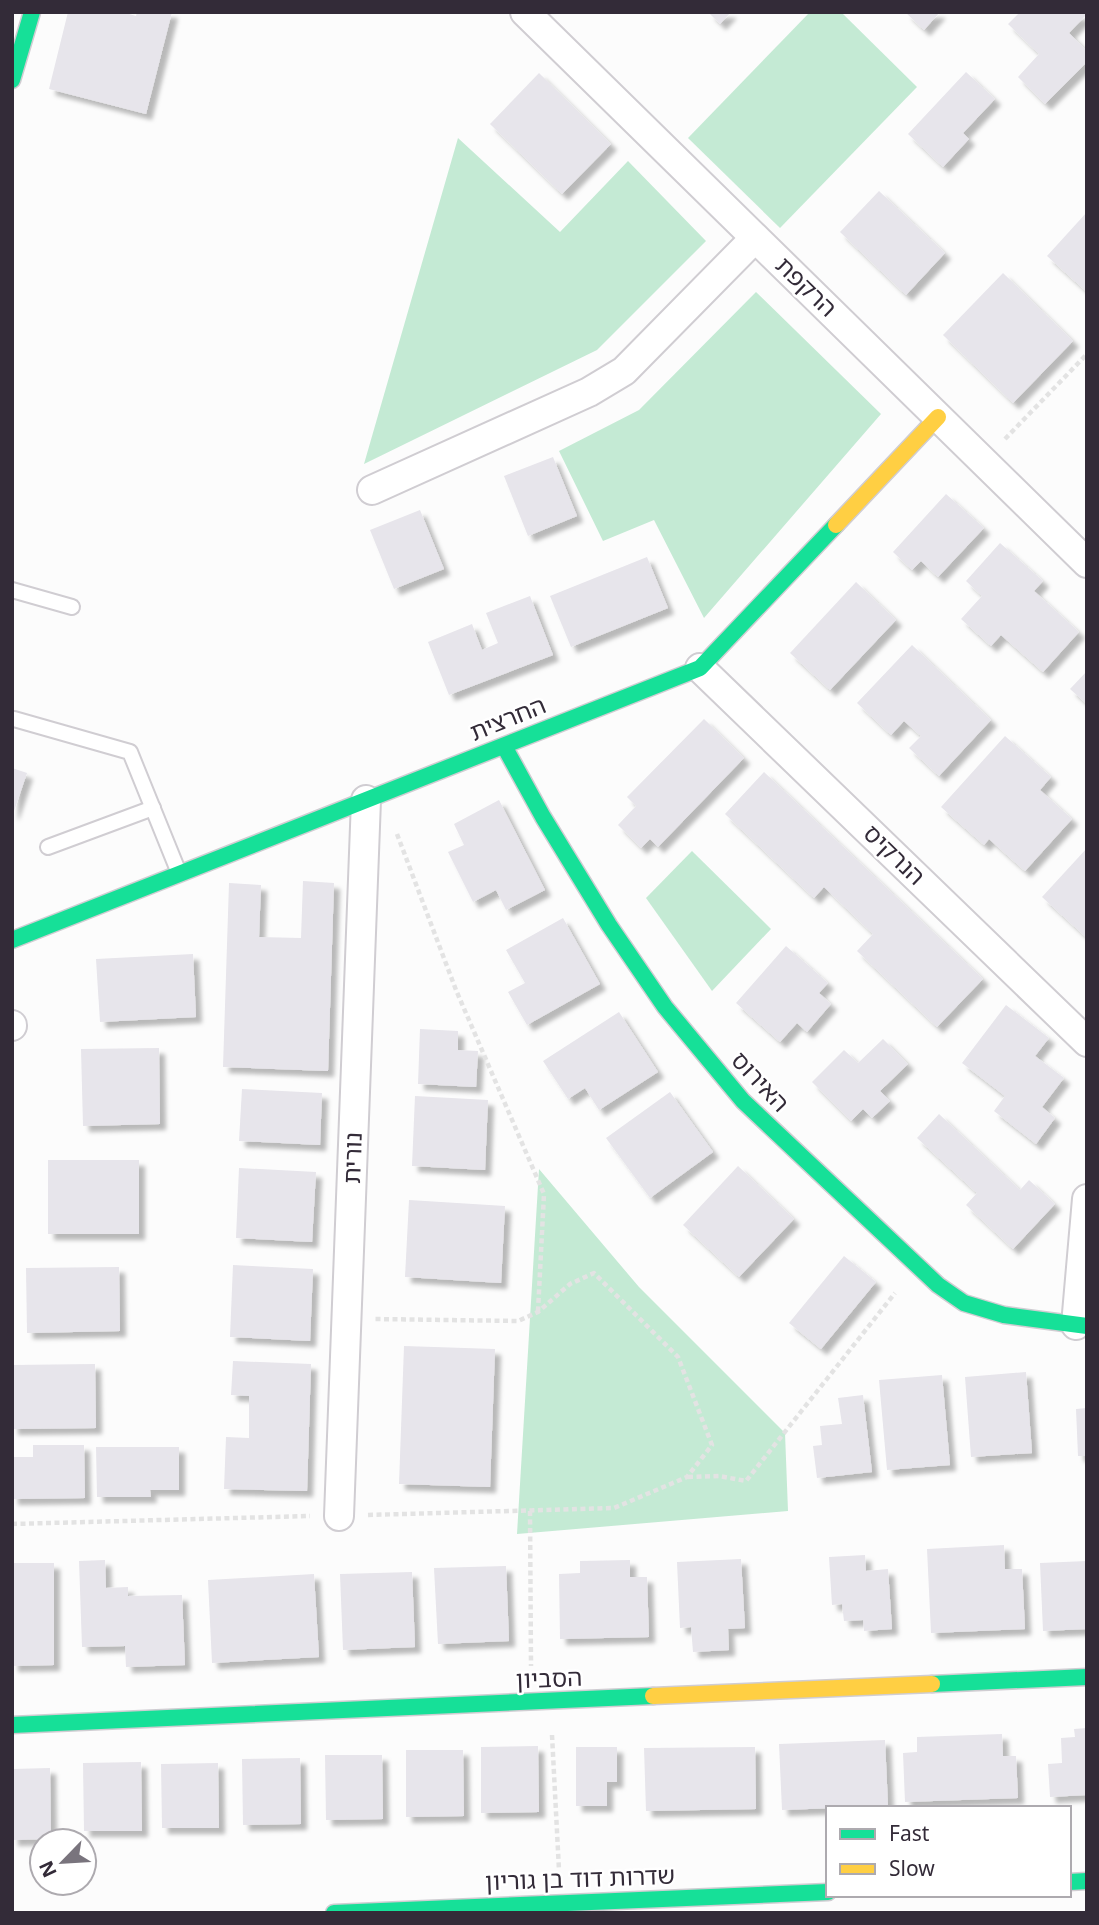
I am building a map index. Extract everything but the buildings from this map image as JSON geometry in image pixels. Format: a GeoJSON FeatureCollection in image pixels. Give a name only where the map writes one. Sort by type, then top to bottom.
{"type":"FeatureCollection","features":[{"type":"Feature","properties":{"kind":"street"},"geometry":{"type":"LineString","coordinates":[[12,80],[32,12]]}},
{"type":"Feature","properties":{"kind":"street","name":"הרקפת"},"geometry":{"type":"LineString","coordinates":[[525,12],[1087,563]]}},
{"type":"Feature","properties":{"kind":"street"},"geometry":{"type":"LineString","coordinates":[[372,490],[589,392],[624,371],[755,238]]}},
{"type":"Feature","properties":{"kind":"street","name":"החרצית"},"geometry":{"type":"LineString","coordinates":[[12,940],[700,668],[939,418]]}},
{"type":"Feature","properties":{"kind":"street","name":"הנרקיס"},"geometry":{"type":"LineString","coordinates":[[700,668],[1087,1042]]}},
{"type":"Feature","properties":{"kind":"street","name":"האירוס"},"geometry":{"type":"LineString","coordinates":[[504,746],[543,817],[609,925],[665,1007],[743,1101],[938,1285],[964,1303],[1004,1315],[1081,1326]]}},
{"type":"Feature","properties":{"kind":"street","name":"נורית"},"geometry":{"type":"LineString","coordinates":[[339,1516],[346,1319],[374,797]]}},
{"type":"Feature","properties":{"kind":"street"},"geometry":{"type":"LineString","coordinates":[[1081,1326],[1087,1199]]}},
{"type":"Feature","properties":{"kind":"street","name":"הסביון"},"geometry":{"type":"LineString","coordinates":[[12,1725],[1087,1678]]}},
{"type":"Feature","properties":{"kind":"street","name":"שדרות דוד בן גוריון"},"geometry":{"type":"LineString","coordinates":[[334,1913],[826,1892]]}},
{"type":"Feature","properties":{"kind":"street"},"geometry":{"type":"LineString","coordinates":[[758,1910],[828,1897]]}},
{"type":"Feature","properties":{"kind":"lane"},"geometry":{"type":"LineString","coordinates":[[12,590],[72,607]]}},
{"type":"Feature","properties":{"kind":"lane"},"geometry":{"type":"LineString","coordinates":[[14,719],[130,752],[179,874]]}},
{"type":"Feature","properties":{"kind":"lane"},"geometry":{"type":"LineString","coordinates":[[48,846],[153,808]]}},
{"type":"Feature","properties":{"kind":"path"},"geometry":{"type":"LineString","coordinates":[[983,461],[1087,354]]}},
{"type":"Feature","properties":{"kind":"path"},"geometry":{"type":"LineString","coordinates":[[374,797],[544,1194],[538,1312]]}},
{"type":"Feature","properties":{"kind":"path"},"geometry":{"type":"LineString","coordinates":[[12,1524],[614,1508],[687,1477],[719,1476],[746,1481],[917,1265]]}},
{"type":"Feature","properties":{"kind":"path"},"geometry":{"type":"LineString","coordinates":[[346,1319],[518,1321],[538,1312],[570,1284],[594,1273],[678,1357],[712,1445],[687,1477]]}},
{"type":"Feature","properties":{"kind":"path"},"geometry":{"type":"LineString","coordinates":[[530,1511],[532,1702]]}},
{"type":"Feature","properties":{"kind":"path"},"geometry":{"type":"LineString","coordinates":[[550,1701],[561,1903]]}},
{"type":"Feature","properties":{"kind":"green space"},"geometry":{"type":"Polygon","coordinates":[[[810,12],[841,12],[917,87],[780,228],[688,138],[810,12]]]}},
{"type":"Feature","properties":{"kind":"green space"},"geometry":{"type":"Polygon","coordinates":[[[458,138],[560,232],[628,161],[706,241],[597,350],[364,464],[458,138]]]}},
{"type":"Feature","properties":{"kind":"green space"},"geometry":{"type":"Polygon","coordinates":[[[756,292],[881,414],[704,618],[654,520],[603,541],[559,451],[639,410],[756,292]]]}},
{"type":"Feature","properties":{"kind":"green space"},"geometry":{"type":"Polygon","coordinates":[[[692,851],[771,929],[712,991],[646,898],[692,851]]]}},
{"type":"Feature","properties":{"kind":"green space"},"geometry":{"type":"Polygon","coordinates":[[[539,1169],[639,1287],[785,1433],[788,1511],[517,1534],[539,1169]]]}},
{"type":"Feature","properties":{"kind":"traffic: fast"},"geometry":{"type":"LineString","coordinates":[[12,80],[32,12]]}},
{"type":"Feature","properties":{"kind":"traffic: fast"},"geometry":{"type":"LineString","coordinates":[[12,940],[700,668],[836,525]]}},
{"type":"Feature","properties":{"kind":"traffic: fast"},"geometry":{"type":"LineString","coordinates":[[504,746],[543,817],[609,925],[665,1007],[743,1101],[938,1285],[964,1303],[1004,1315],[1087,1326]]}},
{"type":"Feature","properties":{"kind":"traffic: fast"},"geometry":{"type":"LineString","coordinates":[[932,1684],[1087,1677]]}},
{"type":"Feature","properties":{"kind":"traffic: fast"},"geometry":{"type":"LineString","coordinates":[[12,1725],[653,1696]]}},
{"type":"Feature","properties":{"kind":"traffic: fast"},"geometry":{"type":"LineString","coordinates":[[1071,1882],[1087,1881]]}},
{"type":"Feature","properties":{"kind":"traffic: fast"},"geometry":{"type":"LineString","coordinates":[[334,1913],[826,1892]]}},
{"type":"Feature","properties":{"kind":"traffic: slow"},"geometry":{"type":"LineString","coordinates":[[836,525],[938,417]]}},
{"type":"Feature","properties":{"kind":"traffic: slow"},"geometry":{"type":"LineString","coordinates":[[653,1696],[932,1684]]}}]}
